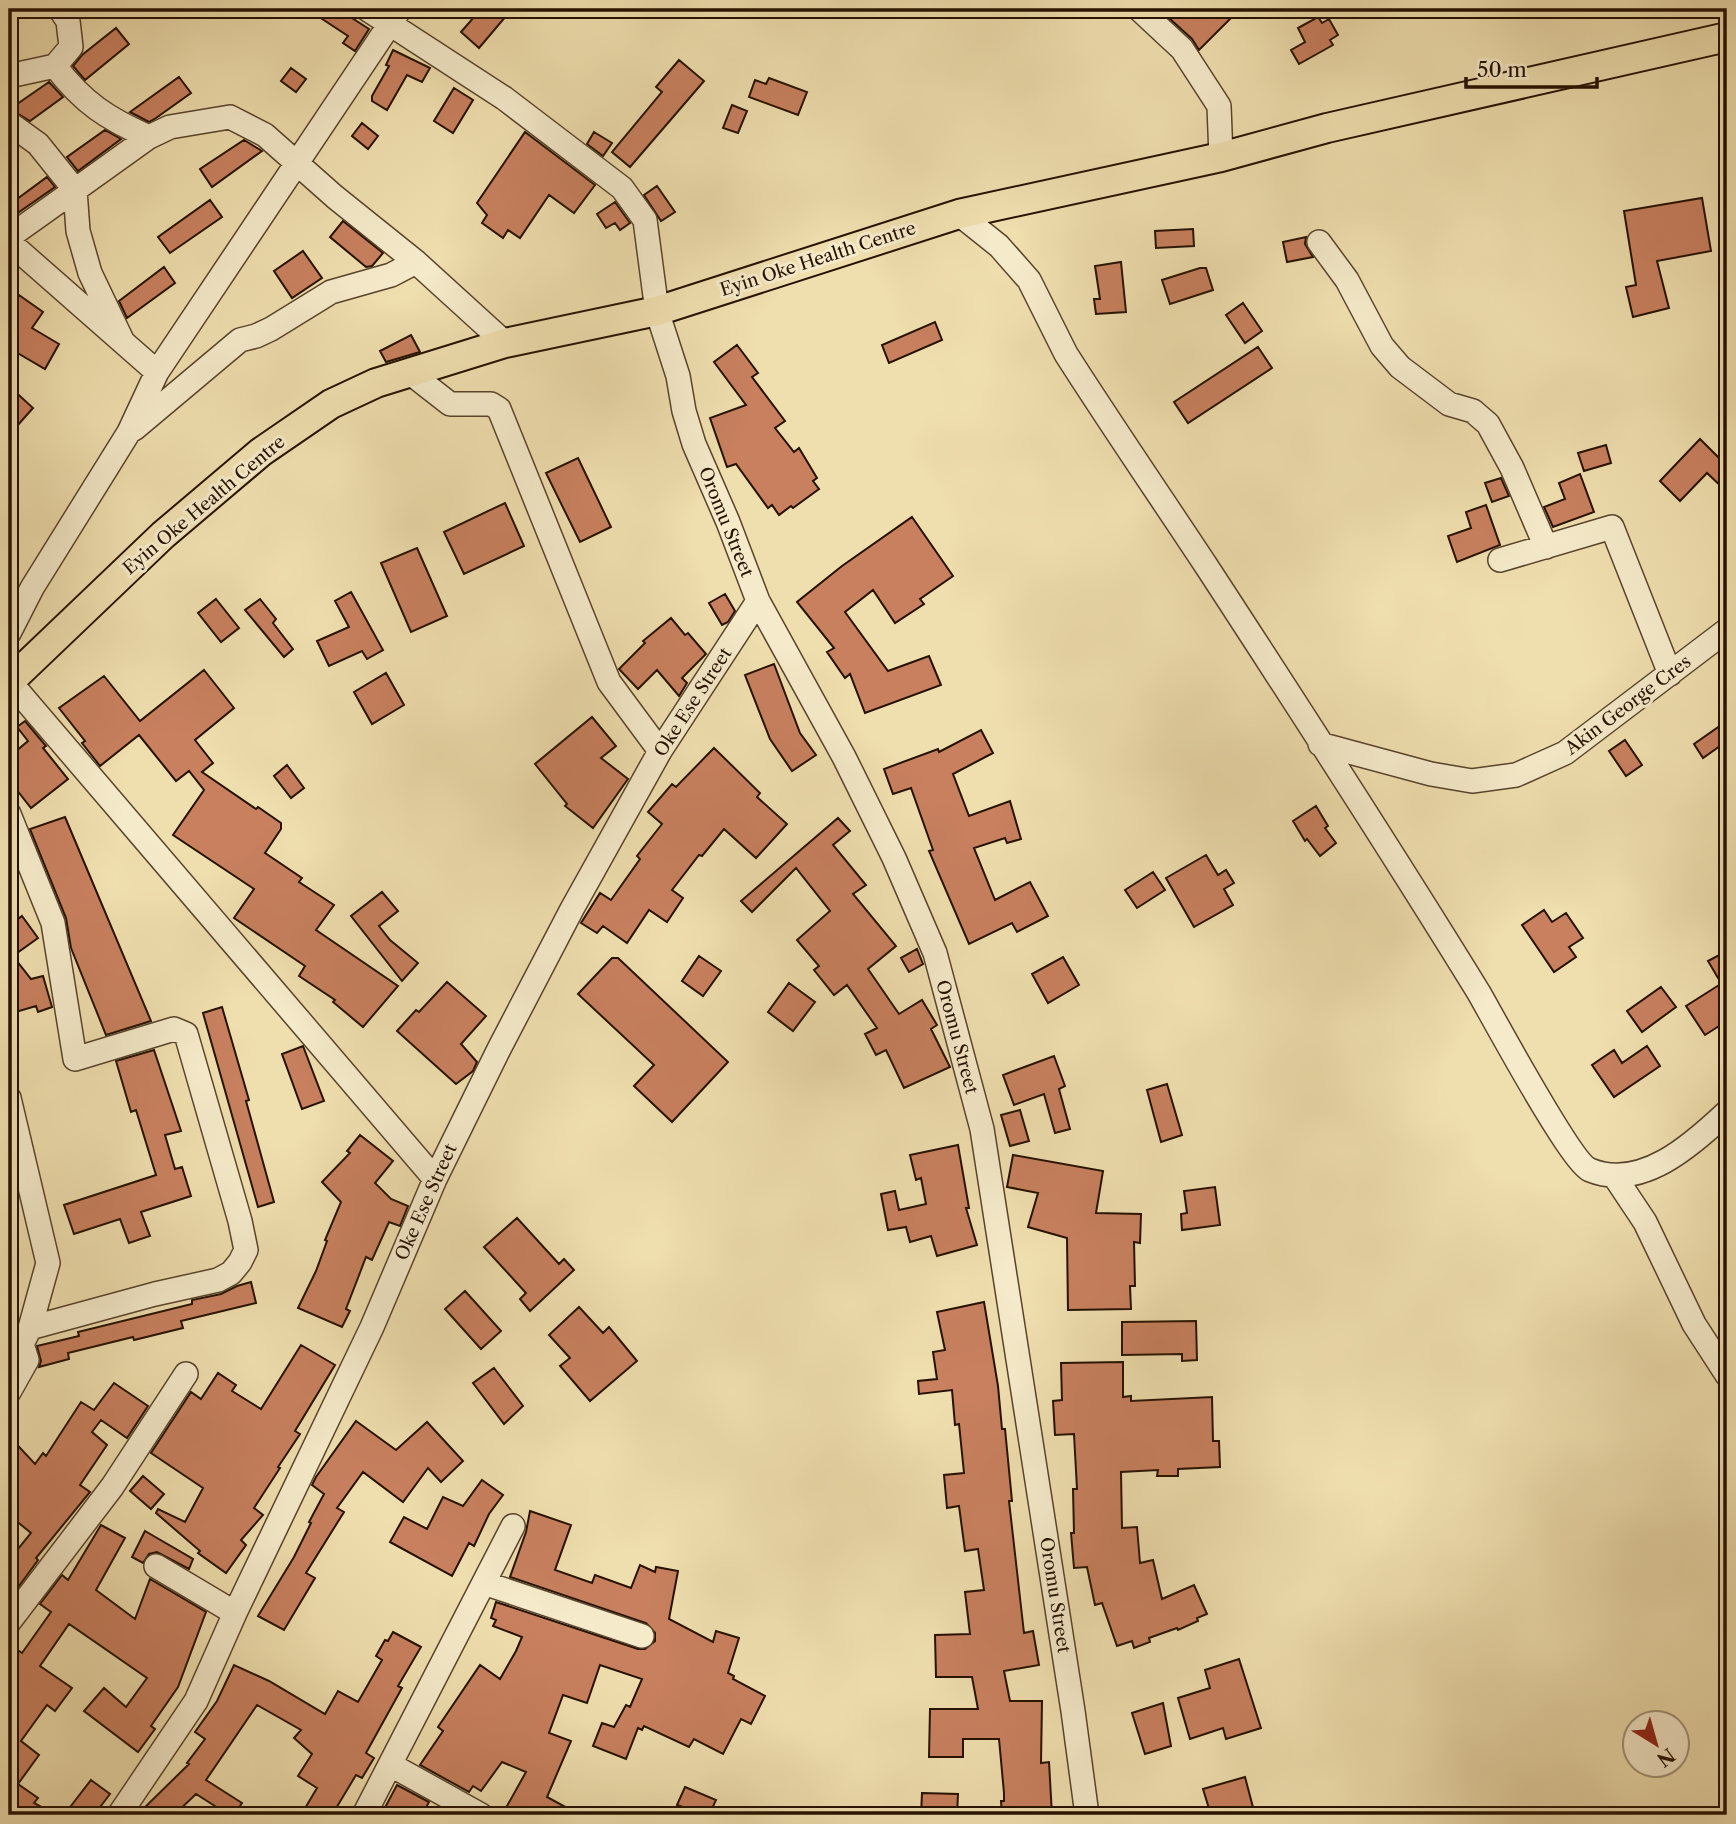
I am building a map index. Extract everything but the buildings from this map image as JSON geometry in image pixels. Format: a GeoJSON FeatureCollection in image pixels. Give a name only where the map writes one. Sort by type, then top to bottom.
{"type":"FeatureCollection","features":[{"type":"Feature","properties":{"kind":"main road","name":"Eyin Oke Health Centre"},"geometry":{"type":"LineString","coordinates":[[9,682],[163,535],[261,452],[331,404],[376,383],[505,343],[657,312],[959,214],[1221,157],[1327,128],[1727,37]]}},
{"type":"Feature","properties":{"kind":"street"},"geometry":{"type":"LineString","coordinates":[[9,76],[55,66],[71,47],[68,21],[60,9]]}},
{"type":"Feature","properties":{"kind":"street","name":"Oromu Street"},"geometry":{"type":"LineString","coordinates":[[367,9],[394,16],[504,98],[622,188],[645,220],[657,312],[678,376],[684,411],[694,444],[758,601],[844,757],[894,858],[935,953],[953,1017],[982,1129],[1087,1815]]}},
{"type":"Feature","properties":{"kind":"street"},"geometry":{"type":"LineString","coordinates":[[1139,9],[1182,50],[1219,106],[1221,157]]}},
{"type":"Feature","properties":{"kind":"street"},"geometry":{"type":"LineString","coordinates":[[9,633],[32,588],[129,432],[157,372],[394,16]]}},
{"type":"Feature","properties":{"kind":"street"},"geometry":{"type":"LineString","coordinates":[[55,66],[74,91],[117,123],[149,137]]}},
{"type":"Feature","properties":{"kind":"street"},"geometry":{"type":"LineString","coordinates":[[157,372],[9,239],[149,137],[170,127],[230,117],[265,135],[297,165],[416,262],[505,343]]}},
{"type":"Feature","properties":{"kind":"street"},"geometry":{"type":"LineString","coordinates":[[9,123],[38,144],[75,190],[78,231],[90,273],[122,340]]}},
{"type":"Feature","properties":{"kind":"street"},"geometry":{"type":"LineString","coordinates":[[959,214],[999,246],[1029,281],[1066,354],[1406,875],[1503,1033],[1567,1146],[1587,1169],[1615,1177],[1644,1172],[1706,1132],[1727,1112]]}},
{"type":"Feature","properties":{"kind":"street"},"geometry":{"type":"LineString","coordinates":[[1319,242],[1347,280],[1382,346],[1400,367],[1449,404],[1473,411],[1488,424],[1512,468],[1546,547]]}},
{"type":"Feature","properties":{"kind":"street"},"geometry":{"type":"LineString","coordinates":[[129,432],[240,340],[271,329],[331,292],[391,275],[416,262]]}},
{"type":"Feature","properties":{"kind":"street"},"geometry":{"type":"LineString","coordinates":[[409,372],[450,404],[491,404],[499,409],[609,682],[660,751]]}},
{"type":"Feature","properties":{"kind":"street"},"geometry":{"type":"LineString","coordinates":[[1500,561],[1612,527],[1670,674]]}},
{"type":"Feature","properties":{"kind":"street","name":"Oke Ese Street"},"geometry":{"type":"LineString","coordinates":[[119,1815],[196,1701],[235,1613],[372,1327],[435,1179],[560,932],[660,751],[758,601]]}},
{"type":"Feature","properties":{"kind":"street","name":"Akin George Cres"},"geometry":{"type":"LineString","coordinates":[[1320,744],[1431,775],[1472,781],[1516,775],[1565,753],[1727,630]]}},
{"type":"Feature","properties":{"kind":"street"},"geometry":{"type":"LineString","coordinates":[[9,682],[435,1179]]}},
{"type":"Feature","properties":{"kind":"street"},"geometry":{"type":"LineString","coordinates":[[9,814],[53,923],[75,1059],[174,1028],[186,1034],[246,1250],[231,1273],[218,1280],[30,1328]]}},
{"type":"Feature","properties":{"kind":"street"},"geometry":{"type":"LineString","coordinates":[[9,1098],[48,1263],[30,1328],[22,1344],[27,1360],[9,1392]]}},
{"type":"Feature","properties":{"kind":"street"},"geometry":{"type":"LineString","coordinates":[[1615,1177],[1645,1222],[1694,1324],[1727,1375]]}},
{"type":"Feature","properties":{"kind":"street"},"geometry":{"type":"LineString","coordinates":[[9,1622],[112,1487],[186,1374]]}},
{"type":"Feature","properties":{"kind":"street"},"geometry":{"type":"LineString","coordinates":[[364,1815],[513,1525]]}},
{"type":"Feature","properties":{"kind":"street"},"geometry":{"type":"LineString","coordinates":[[156,1566],[235,1613]]}},
{"type":"Feature","properties":{"kind":"street"},"geometry":{"type":"LineString","coordinates":[[484,1583],[642,1636]]}},
{"type":"Feature","properties":{"kind":"street"},"geometry":{"type":"LineString","coordinates":[[391,1765],[481,1815]]}}]}
